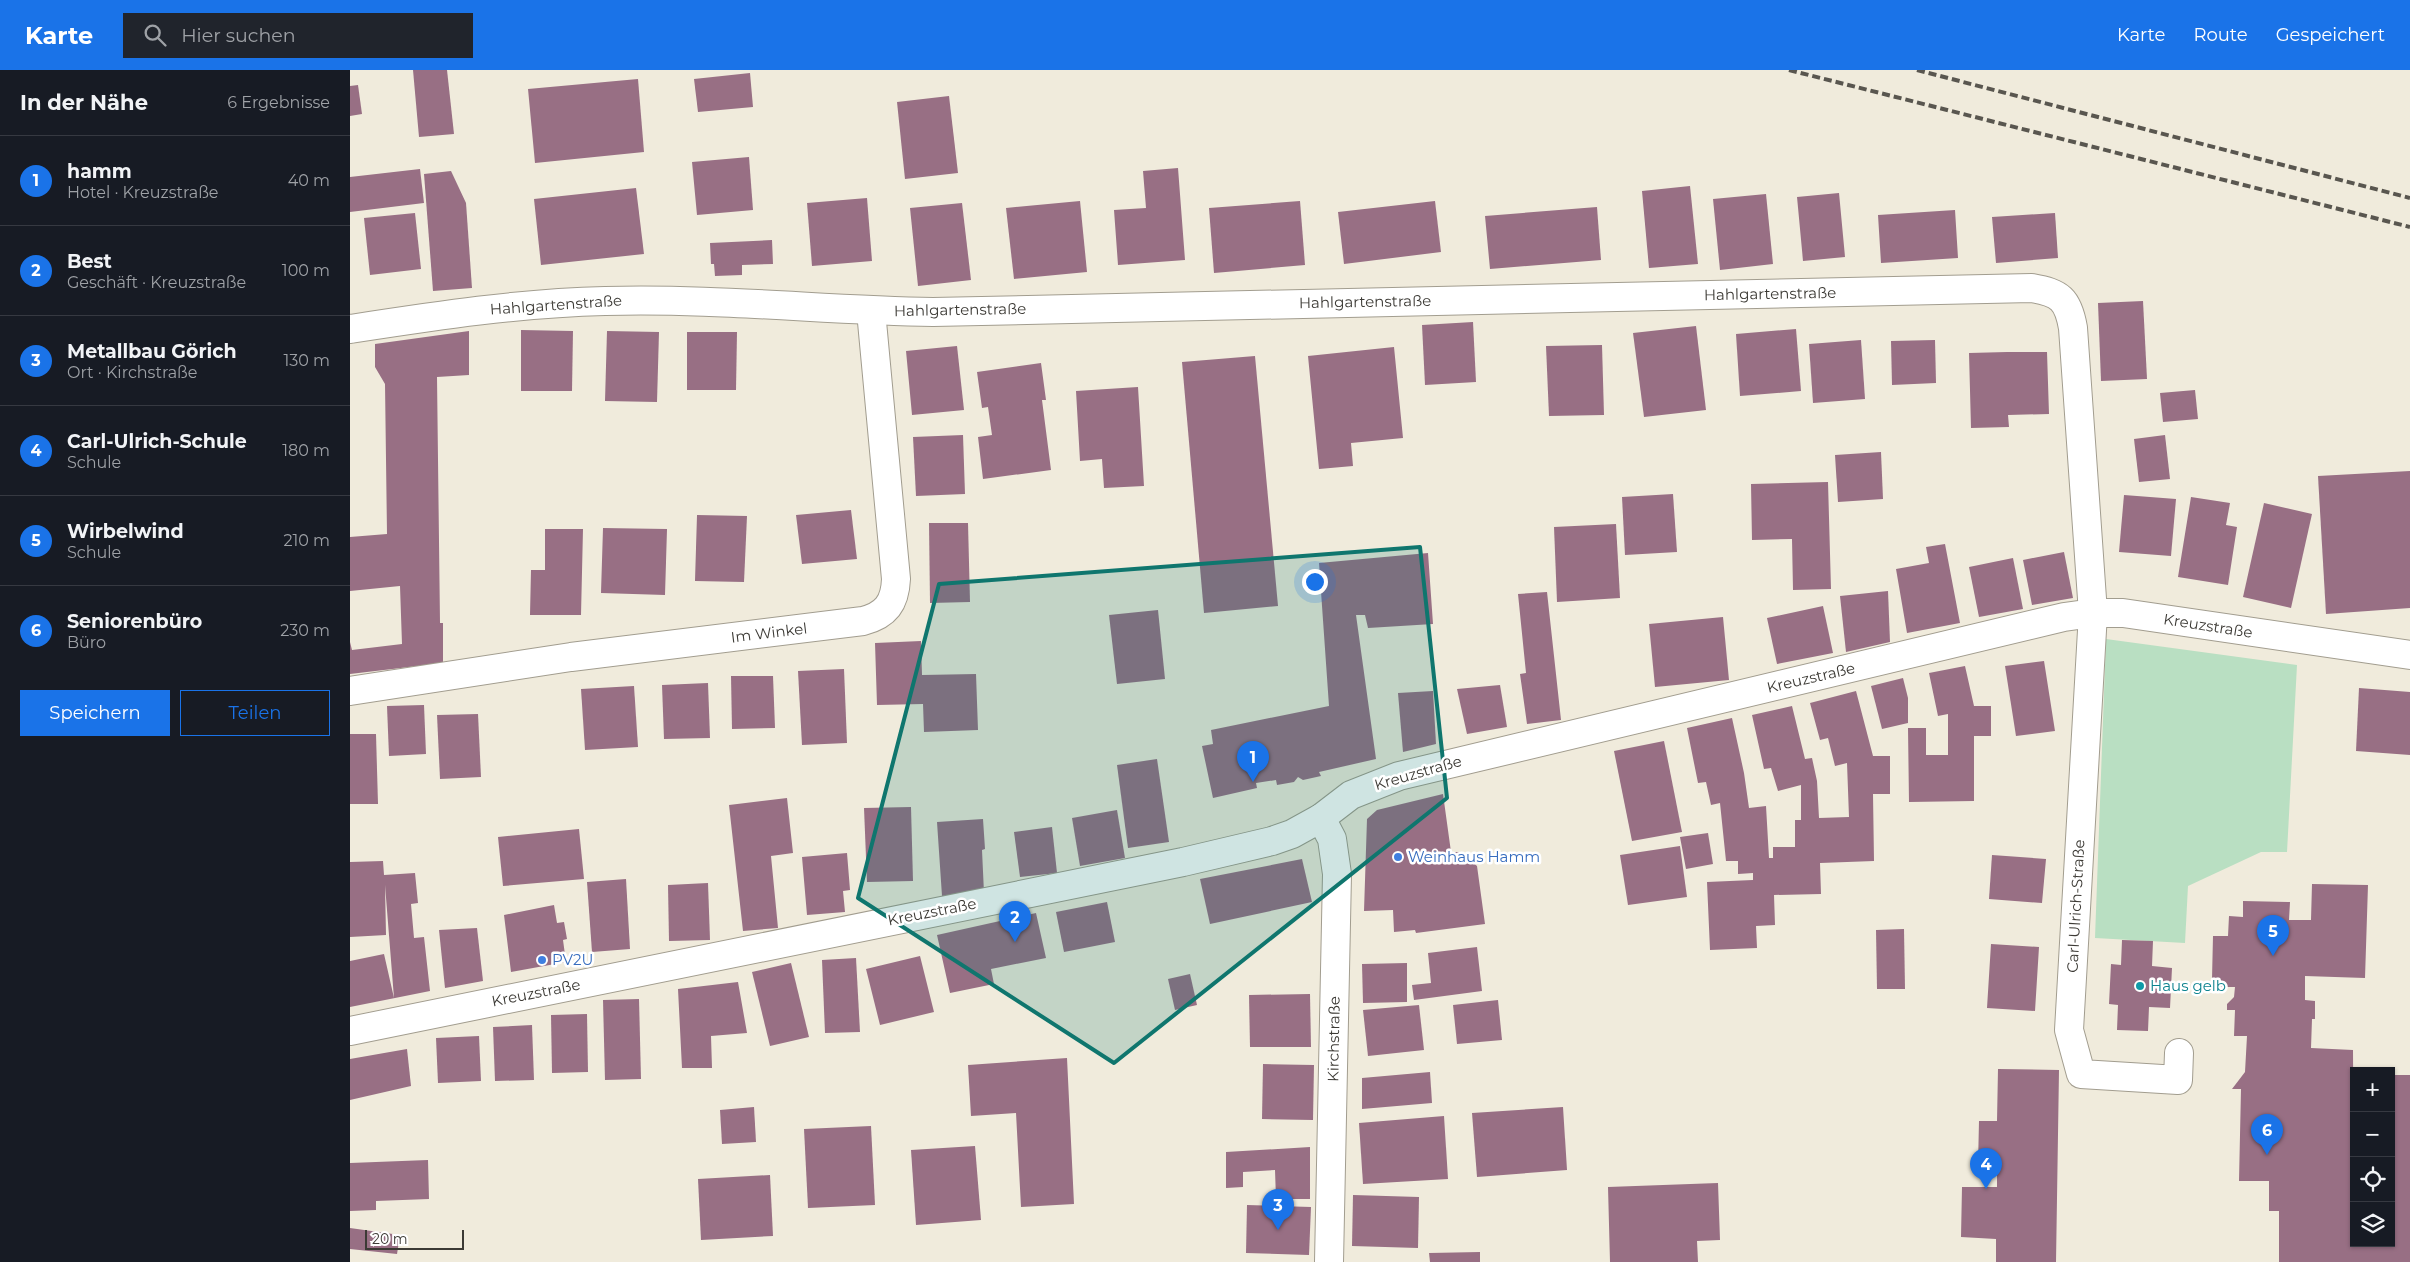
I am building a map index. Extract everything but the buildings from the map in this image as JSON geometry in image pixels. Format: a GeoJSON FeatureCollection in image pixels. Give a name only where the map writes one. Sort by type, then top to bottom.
{"type":"FeatureCollection","features":[{"type":"Feature","properties":{"kind":"street","name":"Hahlgartenstraße"},"geometry":{"type":"LineString","coordinates":[[350,329],[491,308],[606,300],[718,300],[871,311],[933,312],[2032,288],[2060,296],[2066,303],[2073,328],[2093,613]]}},
{"type":"Feature","properties":{"kind":"street","name":"Im Winkel"},"geometry":{"type":"LineString","coordinates":[[350,691],[570,657],[863,621],[875,618],[884,612],[892,603],[896,592],[896,579],[871,311]]}},
{"type":"Feature","properties":{"kind":"street","name":"Kreuzstraße"},"geometry":{"type":"LineString","coordinates":[[350,1031],[1183,862],[1272,841],[1307,828],[1351,795],[1399,776],[2064,617],[2093,613],[2123,613],[2410,655]]}},
{"type":"Feature","properties":{"kind":"street","name":"Carl-Ulrich-Straße"},"geometry":{"type":"LineString","coordinates":[[2093,613],[2069,1030],[2081,1074],[2178,1080],[2179,1053]]}},
{"type":"Feature","properties":{"kind":"street","name":"Kirchstraße"},"geometry":{"type":"LineString","coordinates":[[1321,818],[1332,839],[1336,874],[1329,1262]]}},
{"type":"Feature","properties":{"kind":"highlighted area"},"geometry":{"type":"Polygon","coordinates":[[[1420,547],[1447,798],[1114,1063],[858,898],[939,584],[1420,547]]]}},
{"type":"Feature","properties":{"kind":"green space"},"geometry":{"type":"Polygon","coordinates":[[[2106,639],[2297,665],[2287,852],[2261,852],[2188,886],[2185,943],[2095,938],[2106,639]]]}},
{"type":"Feature","properties":{"kind":"railway"},"geometry":{"type":"LineString","coordinates":[[1789,70],[2410,227]]}},
{"type":"Feature","properties":{"kind":"railway"},"geometry":{"type":"LineString","coordinates":[[1917,70],[2410,198]]}},
{"type":"Feature","properties":{"kind":"place","name":"hamm"},"geometry":{"type":"Point","coordinates":[1253,782]}},
{"type":"Feature","properties":{"kind":"place","name":"Weinhaus Hamm"},"geometry":{"type":"Point","coordinates":[1398,857]}},
{"type":"Feature","properties":{"kind":"place","name":"Best"},"geometry":{"type":"Point","coordinates":[1015,942]}},
{"type":"Feature","properties":{"kind":"place","name":"Wirbelwind"},"geometry":{"type":"Point","coordinates":[2273,956]}},
{"type":"Feature","properties":{"kind":"place","name":"PV2U"},"geometry":{"type":"Point","coordinates":[542,960]}},
{"type":"Feature","properties":{"kind":"place","name":"Haus gelb"},"geometry":{"type":"Point","coordinates":[2140,986]}},
{"type":"Feature","properties":{"kind":"place","name":"Seniorenbüro"},"geometry":{"type":"Point","coordinates":[2267,1155]}},
{"type":"Feature","properties":{"kind":"place","name":"Carl-Ulrich-Schule"},"geometry":{"type":"Point","coordinates":[1986,1189]}},
{"type":"Feature","properties":{"kind":"place","name":"Metallbau Görich"},"geometry":{"type":"Point","coordinates":[1278,1230]}}]}
